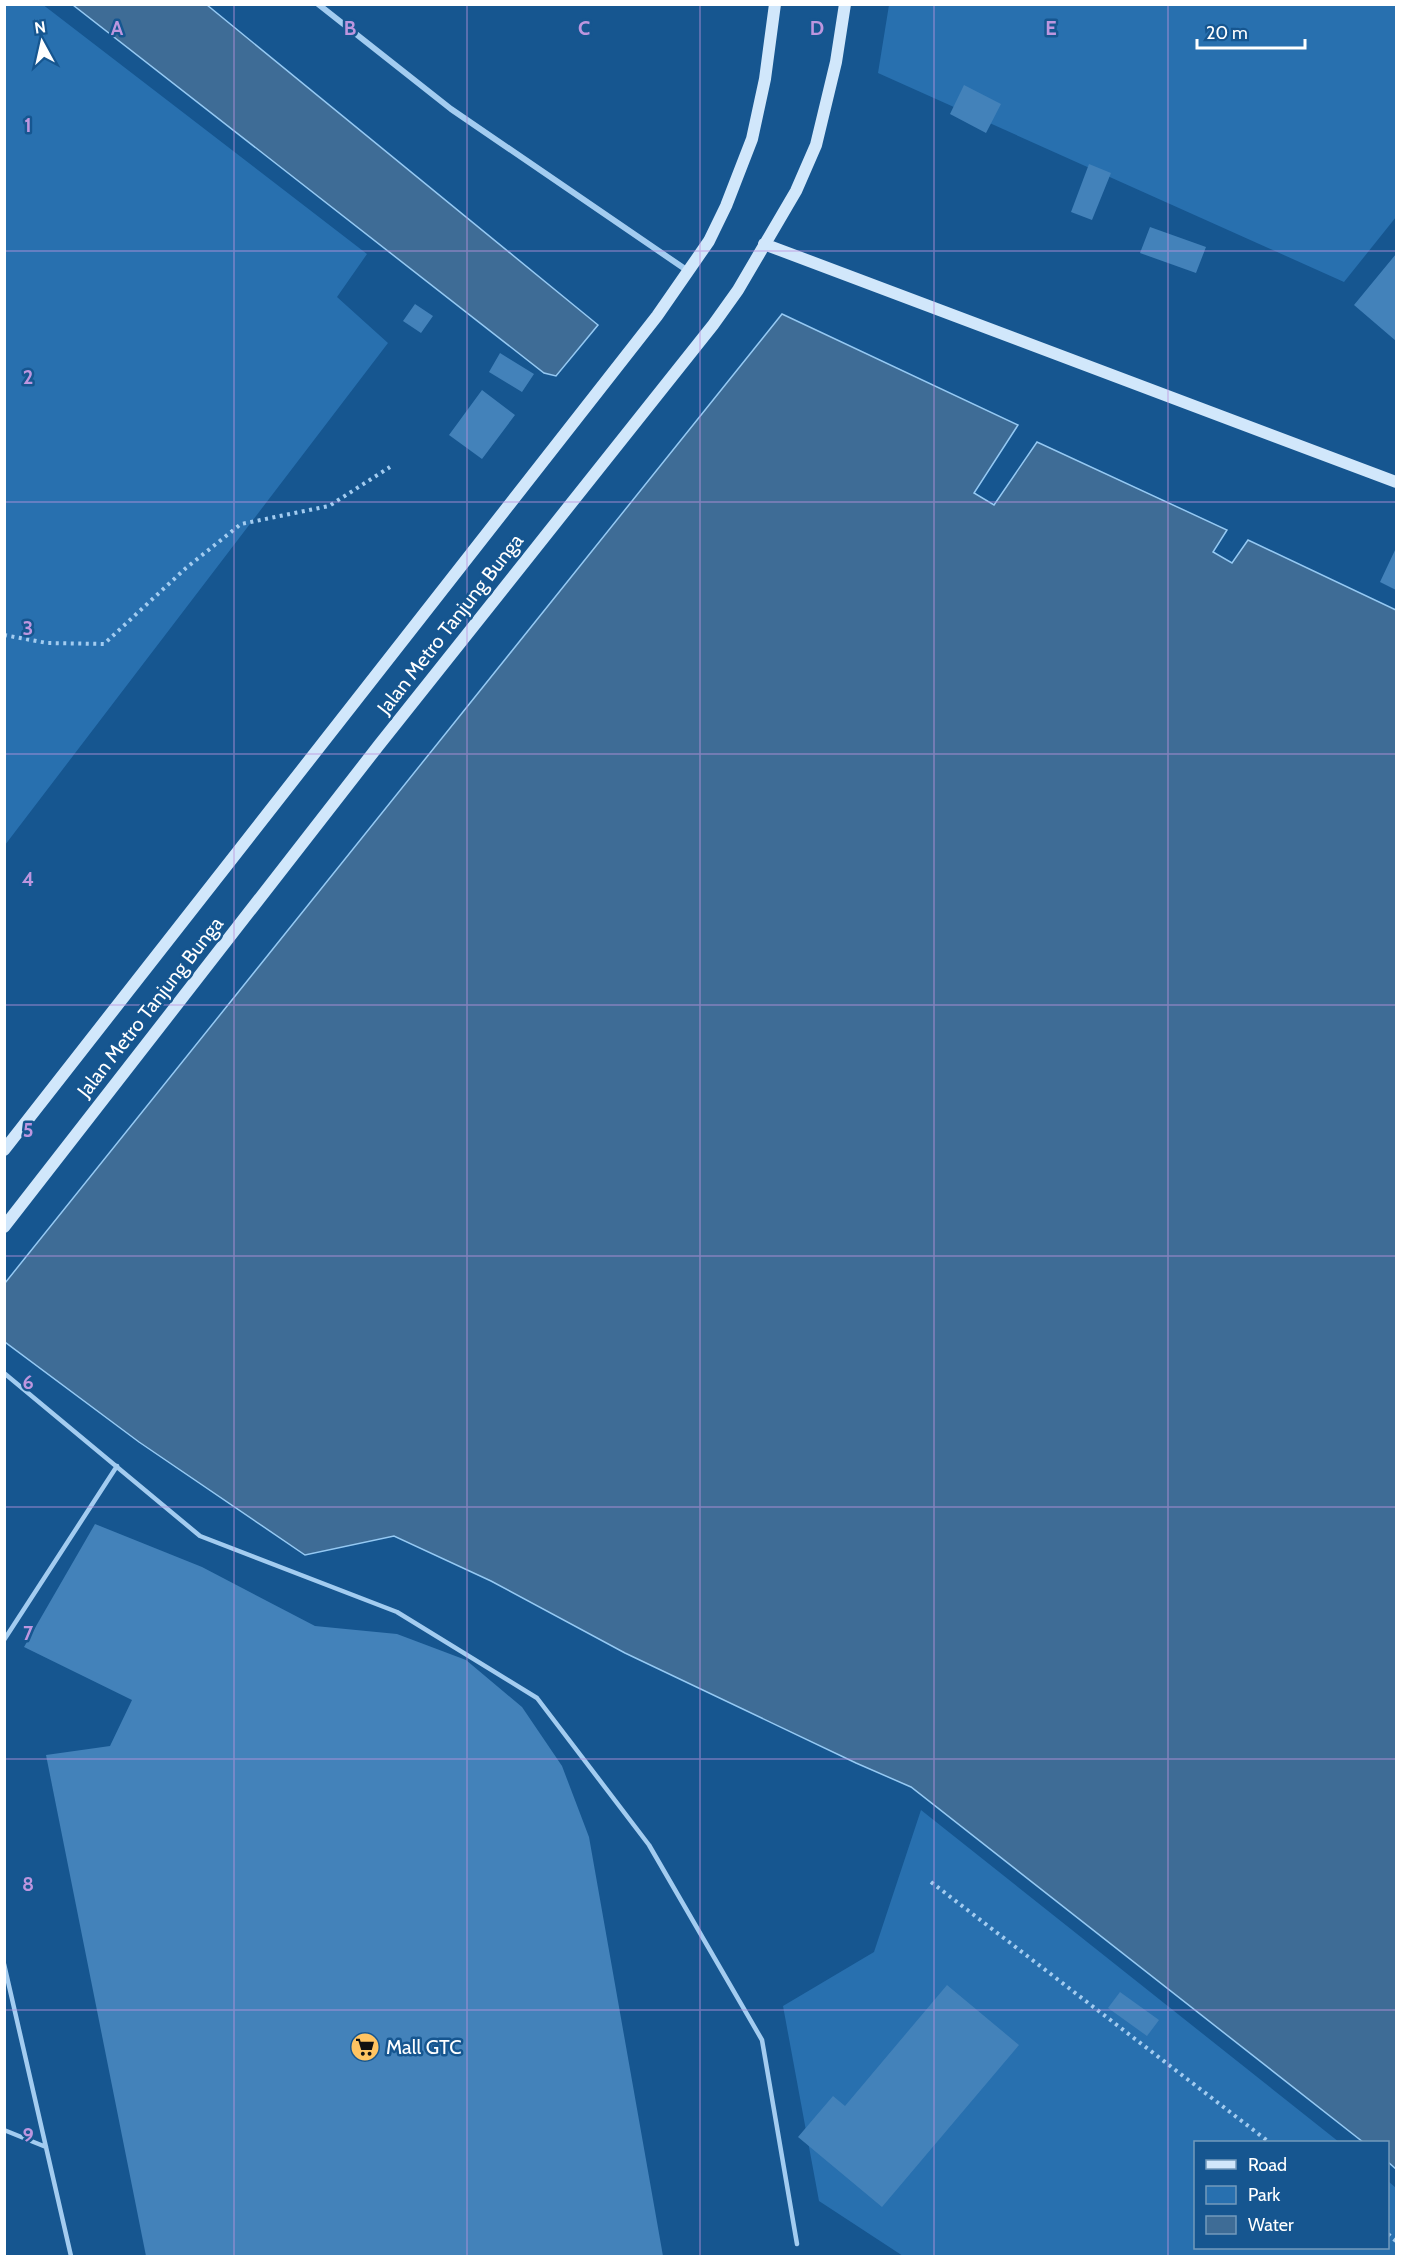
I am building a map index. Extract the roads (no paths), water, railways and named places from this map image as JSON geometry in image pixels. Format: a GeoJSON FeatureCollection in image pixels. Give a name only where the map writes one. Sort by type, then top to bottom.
{"type":"FeatureCollection","features":[{"type":"Feature","properties":{"kind":"main road","name":"Jalan Metro Tanjung Bunga"},"geometry":{"type":"LineString","coordinates":[[4,1150],[657,316],[709,241],[726,206],[752,139],[765,79],[775,4]]}},
{"type":"Feature","properties":{"kind":"main road","name":"Jalan Metro Tanjung Bunga"},"geometry":{"type":"LineString","coordinates":[[4,1227],[386,736],[713,326],[738,290],[796,191],[816,145],[836,62],[846,4]]}},
{"type":"Feature","properties":{"kind":"main road"},"geometry":{"type":"LineString","coordinates":[[764,244],[1396,482]]}},
{"type":"Feature","properties":{"kind":"street"},"geometry":{"type":"LineString","coordinates":[[318,4],[451,109],[688,271]]}},
{"type":"Feature","properties":{"kind":"lane"},"geometry":{"type":"LineString","coordinates":[[4,1372],[200,1536],[397,1612],[537,1698],[649,1845],[762,2040],[797,2244]]}},
{"type":"Feature","properties":{"kind":"lane"},"geometry":{"type":"LineString","coordinates":[[4,1640],[117,1466]]}},
{"type":"Feature","properties":{"kind":"lane"},"geometry":{"type":"LineString","coordinates":[[4,1964],[71,2256]]}},
{"type":"Feature","properties":{"kind":"lane"},"geometry":{"type":"LineString","coordinates":[[4,2130],[46,2147]]}},
{"type":"Feature","properties":{"kind":"water"},"geometry":{"type":"Polygon","coordinates":[[[73,5],[207,5],[598,325],[556,376],[544,373],[73,5]]]}},
{"type":"Feature","properties":{"kind":"water"},"geometry":{"type":"Polygon","coordinates":[[[782,314],[1018,425],[974,493],[994,505],[1037,442],[1227,530],[1213,552],[1232,563],[1248,540],[1396,610],[1396,2169],[1389,2163],[1389,2141],[1362,2141],[911,1787],[625,1653],[491,1581],[394,1536],[305,1555],[139,1442],[5,1342],[5,1283],[782,314]]]}},
{"type":"Feature","properties":{"kind":"place","name":"Mall GTC"},"geometry":{"type":"Point","coordinates":[365,2047]}}]}
